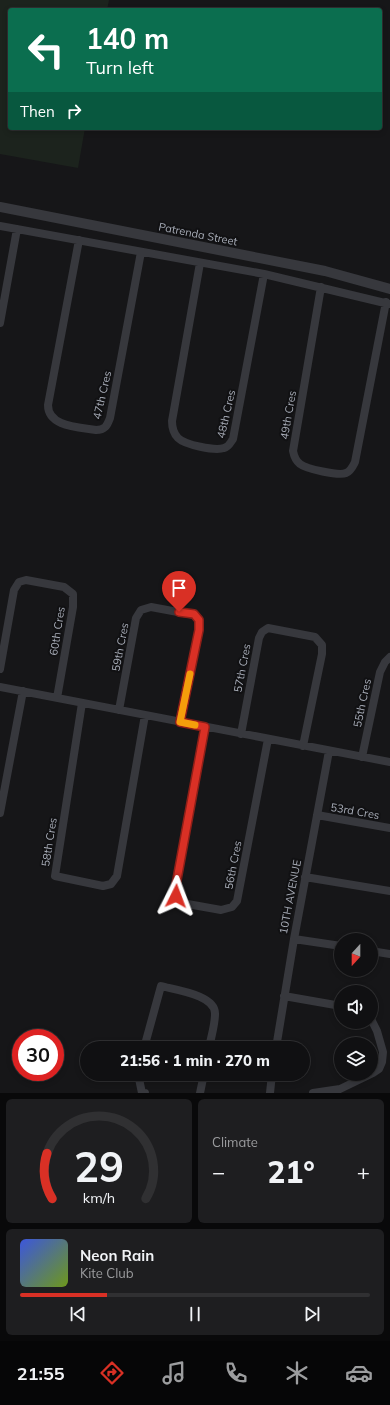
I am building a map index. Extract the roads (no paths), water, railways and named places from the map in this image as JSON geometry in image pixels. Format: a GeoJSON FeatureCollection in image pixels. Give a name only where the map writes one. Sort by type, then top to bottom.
{"type":"FeatureCollection","features":[{"type":"Feature","properties":{"kind":"street","name":"Patrenda Street"},"geometry":{"type":"LineString","coordinates":[[0,207],[325,270],[390,289]]}},
{"type":"Feature","properties":{"kind":"street"},"geometry":{"type":"LineString","coordinates":[[0,226],[264,274],[388,303]]}},
{"type":"Feature","properties":{"kind":"street"},"geometry":{"type":"LineString","coordinates":[[0,323],[17,229]]}},
{"type":"Feature","properties":{"kind":"street","name":"47th Cres"},"geometry":{"type":"LineString","coordinates":[[78,240],[48,410],[53,419],[58,422],[96,430],[105,428],[110,418],[141,252]]}},
{"type":"Feature","properties":{"kind":"street","name":"48th Cres"},"geometry":{"type":"LineString","coordinates":[[200,263],[172,428],[178,439],[183,442],[216,450],[230,445],[233,439],[264,274]]}},
{"type":"Feature","properties":{"kind":"street","name":"49th Cres"},"geometry":{"type":"LineString","coordinates":[[321,287],[293,451],[294,457],[298,462],[302,466],[308,468],[341,474],[347,473],[353,467],[388,303]]}},
{"type":"Feature","properties":{"kind":"street","name":"60th Cres"},"geometry":{"type":"LineString","coordinates":[[0,669],[14,590],[19,582],[26,580],[64,587],[73,594],[73,607],[57,698]]}},
{"type":"Feature","properties":{"kind":"street","name":"59th Cres"},"geometry":{"type":"LineString","coordinates":[[119,710],[136,618],[141,610],[151,607],[194,614],[199,620],[199,630],[180,722]]}},
{"type":"Feature","properties":{"kind":"street","name":"57th Cres"},"geometry":{"type":"LineString","coordinates":[[240,734],[259,638],[262,632],[268,628],[315,637],[322,645],[322,654],[303,746]]}},
{"type":"Feature","properties":{"kind":"street","name":"55th Cres"},"geometry":{"type":"LineString","coordinates":[[362,757],[380,672],[385,662],[390,657]]}},
{"type":"Feature","properties":{"kind":"street"},"geometry":{"type":"LineString","coordinates":[[0,687],[390,762]]}},
{"type":"Feature","properties":{"kind":"street"},"geometry":{"type":"LineString","coordinates":[[0,813],[23,692]]}},
{"type":"Feature","properties":{"kind":"street","name":"58th Cres"},"geometry":{"type":"LineString","coordinates":[[82,703],[55,876],[103,886],[111,884],[117,876],[145,715]]}},
{"type":"Feature","properties":{"kind":"street","name":"56th Cres"},"geometry":{"type":"LineString","coordinates":[[205,727],[176,885],[176,896],[182,903],[221,910],[232,907],[237,901],[268,739]]}},
{"type":"Feature","properties":{"kind":"street","name":"10TH AVENUE"},"geometry":{"type":"LineString","coordinates":[[277,1041],[305,876],[329,751]]}},
{"type":"Feature","properties":{"kind":"street","name":"53rd Cres"},"geometry":{"type":"LineString","coordinates":[[317,815],[390,828]]}},
{"type":"Feature","properties":{"kind":"street"},"geometry":{"type":"LineString","coordinates":[[305,876],[390,891]]}},
{"type":"Feature","properties":{"kind":"street"},"geometry":{"type":"LineString","coordinates":[[294,939],[334,945]]}},
{"type":"Feature","properties":{"kind":"street"},"geometry":{"type":"LineString","coordinates":[[378,952],[390,954]]}},
{"type":"Feature","properties":{"kind":"street"},"geometry":{"type":"LineString","coordinates":[[146,1041],[161,986],[205,998],[213,1005],[215,1013],[210,1041]]}},
{"type":"Feature","properties":{"kind":"street"},"geometry":{"type":"LineString","coordinates":[[284,996],[334,1005]]}},
{"type":"Feature","properties":{"kind":"street"},"geometry":{"type":"LineString","coordinates":[[313,1093],[340,1089],[379,1069],[382,1062],[383,1052],[376,1029]]}},
{"type":"Feature","properties":{"kind":"street"},"geometry":{"type":"LineString","coordinates":[[139,1081],[142,1093],[145,1093]]}},
{"type":"Feature","properties":{"kind":"street"},"geometry":{"type":"LineString","coordinates":[[200,1093],[203,1081]]}},
{"type":"Feature","properties":{"kind":"street"},"geometry":{"type":"LineString","coordinates":[[270,1093],[271,1081]]}}]}
